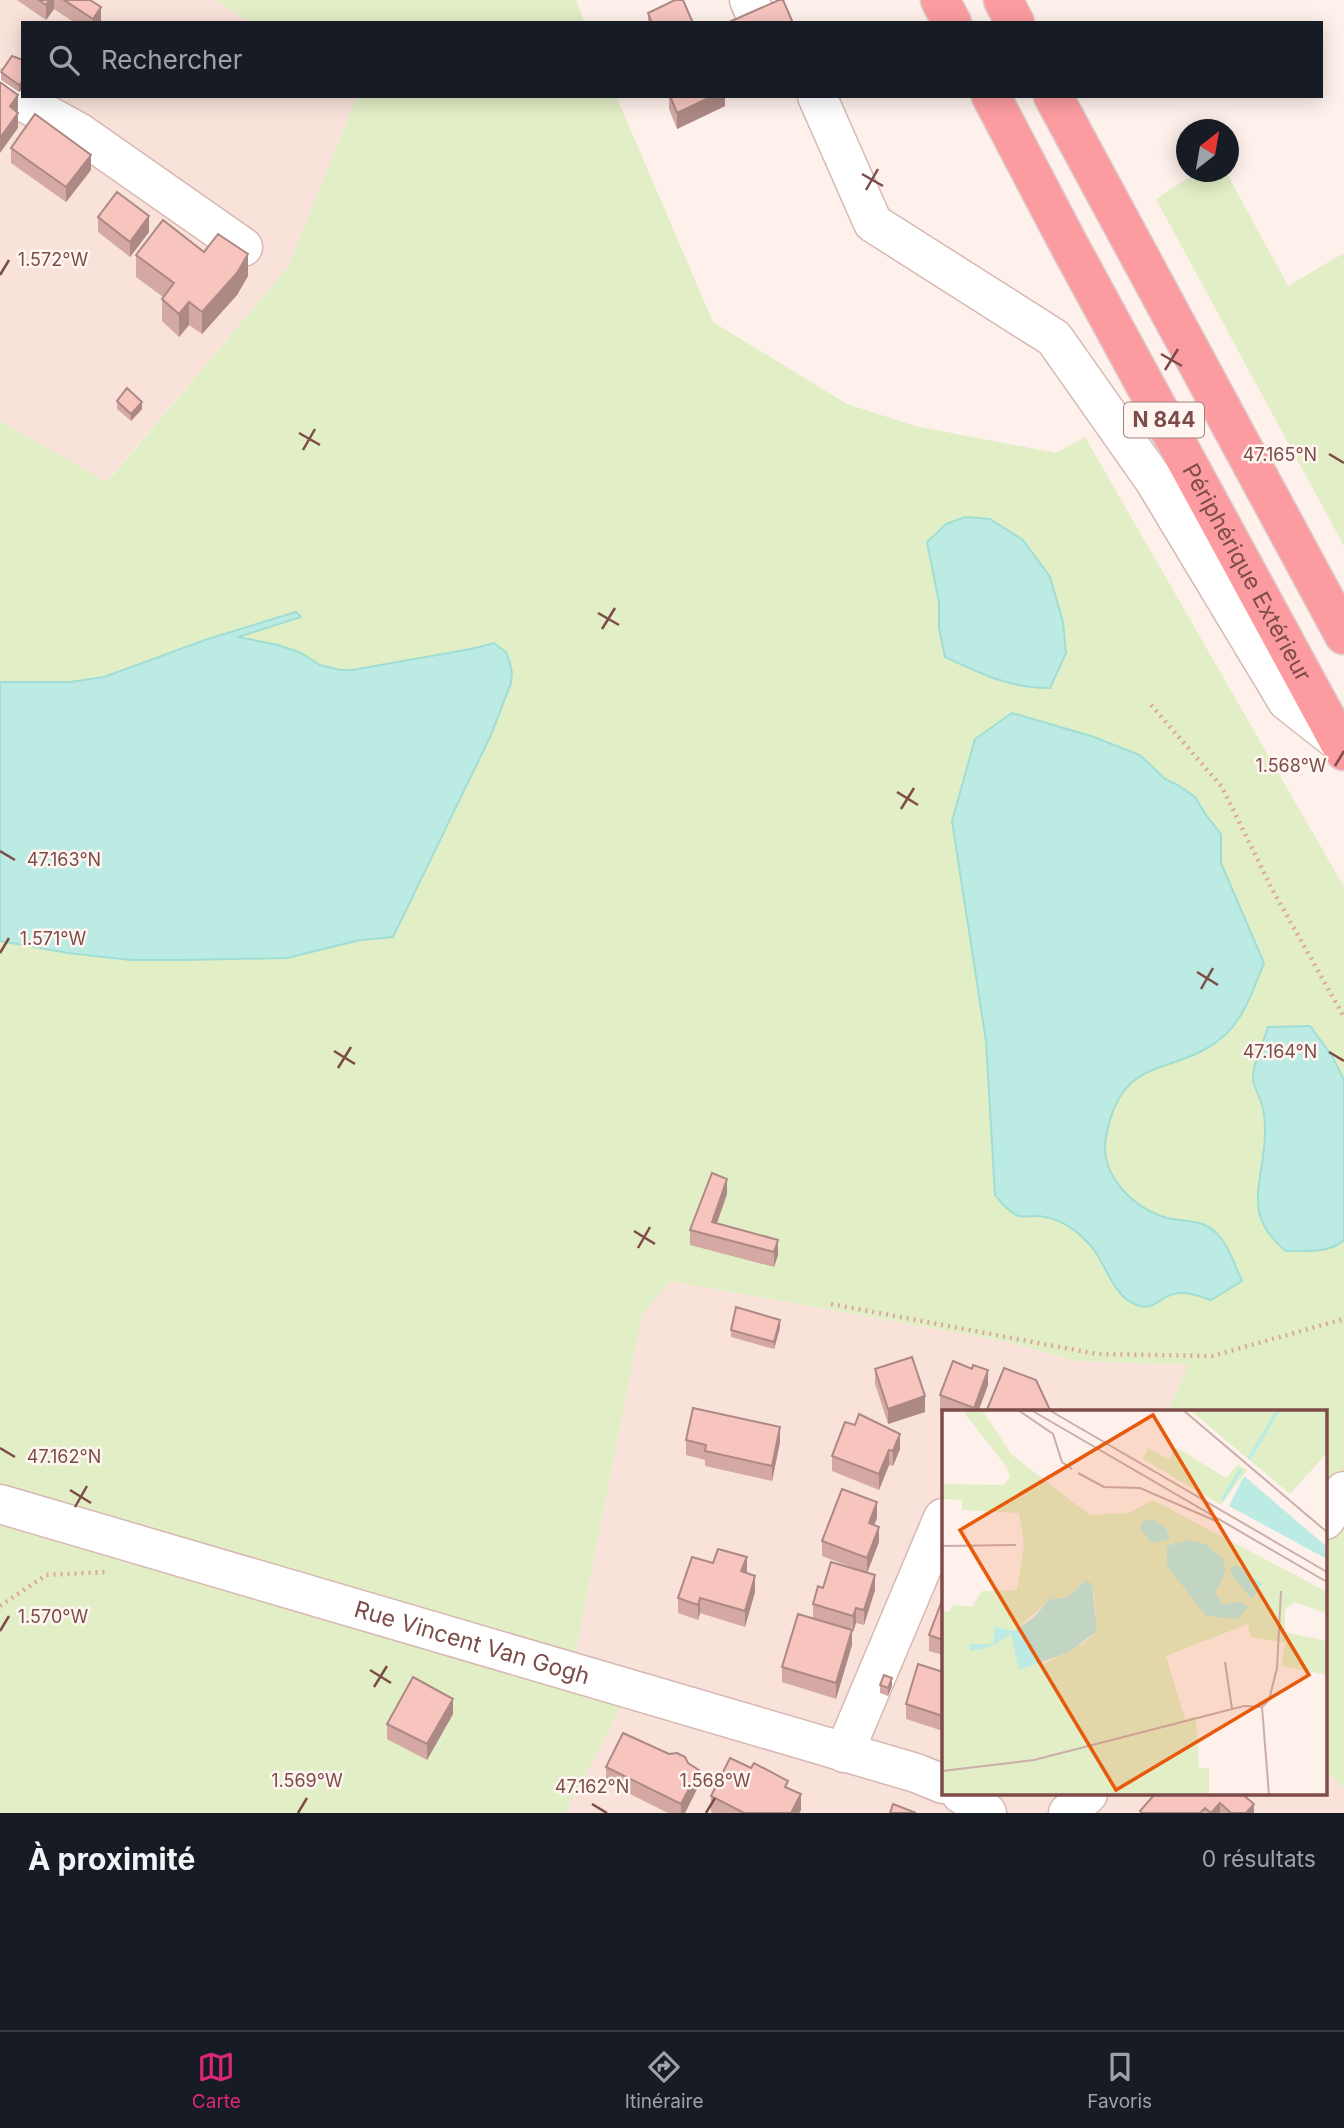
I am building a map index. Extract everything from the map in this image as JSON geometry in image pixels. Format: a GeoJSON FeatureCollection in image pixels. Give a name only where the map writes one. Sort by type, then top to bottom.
{"type":"FeatureCollection","features":[{"type":"Feature","properties":{"kind":"highway"},"geometry":{"type":"LineString","coordinates":[[940,0],[951,21]]}},
{"type":"Feature","properties":{"kind":"highway"},"geometry":{"type":"LineString","coordinates":[[1003,0],[1014,21]]}},
{"type":"Feature","properties":{"kind":"highway","name":"Périphérique Extérieur"},"geometry":{"type":"LineString","coordinates":[[992,98],[1341,746]]}},
{"type":"Feature","properties":{"kind":"highway","name":"N 844"},"geometry":{"type":"LineString","coordinates":[[1055,98],[1344,635]]}},
{"type":"Feature","properties":{"kind":"street"},"geometry":{"type":"LineString","coordinates":[[748,0],[758,21]]}},
{"type":"Feature","properties":{"kind":"street"},"geometry":{"type":"LineString","coordinates":[[0,89],[80,134],[243,247]]}},
{"type":"Feature","properties":{"kind":"street"},"geometry":{"type":"LineString","coordinates":[[818,98],[873,223],[1054,338],[1154,480],[1287,701],[1341,746]]}},
{"type":"Feature","properties":{"kind":"street"},"geometry":{"type":"LineString","coordinates":[[1326,1518],[1344,1491]]}},
{"type":"Feature","properties":{"kind":"street","name":"Rue Vincent Van Gogh"},"geometry":{"type":"LineString","coordinates":[[0,1504],[916,1773],[942,1784]]}},
{"type":"Feature","properties":{"kind":"street"},"geometry":{"type":"LineString","coordinates":[[844,1753],[942,1520]]}},
{"type":"Feature","properties":{"kind":"street"},"geometry":{"type":"LineString","coordinates":[[964,1796],[987,1813]]}},
{"type":"Feature","properties":{"kind":"street"},"geometry":{"type":"LineString","coordinates":[[1068,1813],[1086,1796]]}},
{"type":"Feature","properties":{"kind":"path"},"geometry":{"type":"LineString","coordinates":[[1151,705],[1222,787],[1273,891],[1344,1017]]}},
{"type":"Feature","properties":{"kind":"path"},"geometry":{"type":"LineString","coordinates":[[831,1304],[1097,1354],[1212,1356],[1344,1319]]}},
{"type":"Feature","properties":{"kind":"path"},"geometry":{"type":"LineString","coordinates":[[0,1606],[46,1575],[114,1572]]}},
{"type":"Feature","properties":{"kind":"shaded area"},"geometry":{"type":"Polygon","coordinates":[[[0,0],[216,0],[247,21],[21,21],[21,98],[356,98],[288,267],[106,482],[0,421],[0,0]]]}},
{"type":"Feature","properties":{"kind":"shaded area"},"geometry":{"type":"Polygon","coordinates":[[[670,1281],[1003,1341],[1077,1361],[1189,1365],[1168,1410],[942,1410],[942,1796],[1326,1796],[1326,1772],[1344,1788],[1344,1813],[565,1813],[635,1680],[574,1661],[642,1315],[670,1281]]]}},
{"type":"Feature","properties":{"kind":"green space"},"geometry":{"type":"Polygon","coordinates":[[[216,0],[576,0],[584,21],[247,21],[216,0]]]}},
{"type":"Feature","properties":{"kind":"green space"},"geometry":{"type":"Polygon","coordinates":[[[356,98],[617,98],[713,322],[847,404],[915,426],[1056,453],[1085,437],[1344,887],[1344,1788],[1326,1772],[1326,1410],[1168,1410],[1189,1365],[1077,1361],[1003,1341],[670,1281],[642,1315],[574,1661],[635,1680],[565,1813],[0,1813],[0,941],[131,960],[186,960],[287,958],[360,940],[393,937],[491,735],[511,683],[510,663],[494,643],[340,670],[320,665],[301,653],[236,637],[301,617],[276,620],[226,633],[94,679],[54,683],[0,682],[0,421],[107,482],[288,267],[356,98]]]}},
{"type":"Feature","properties":{"kind":"green space"},"geometry":{"type":"Polygon","coordinates":[[[1182,182],[1231,182],[1288,286],[1344,253],[1344,546],[1156,199],[1182,182]]]}},
{"type":"Feature","properties":{"kind":"water"},"geometry":{"type":"Polygon","coordinates":[[[965,517],[990,519],[1023,540],[1050,577],[1063,622],[1066,653],[1050,688],[1009,683],[945,657],[939,628],[939,602],[927,542],[946,524],[965,517]]]}},
{"type":"Feature","properties":{"kind":"water"},"geometry":{"type":"Polygon","coordinates":[[[296,612],[301,617],[238,637],[278,645],[301,653],[320,665],[340,670],[494,643],[506,652],[510,663],[511,683],[491,735],[393,937],[360,940],[287,958],[186,960],[131,960],[68,953],[0,941],[0,682],[70,682],[104,677],[208,639],[296,612]]]}},
{"type":"Feature","properties":{"kind":"water"},"geometry":{"type":"Polygon","coordinates":[[[1012,713],[1091,736],[1140,755],[1165,779],[1195,797],[1221,834],[1221,863],[1264,963],[1244,1009],[1227,1033],[1190,1057],[1138,1077],[1125,1090],[1114,1109],[1105,1151],[1113,1177],[1131,1198],[1167,1218],[1208,1226],[1223,1241],[1242,1281],[1211,1300],[1179,1293],[1169,1295],[1150,1306],[1131,1303],[1118,1291],[1094,1250],[1079,1234],[1053,1219],[1016,1215],[995,1195],[986,1041],[952,821],[975,739],[1012,713]]]}},
{"type":"Feature","properties":{"kind":"water"},"geometry":{"type":"Polygon","coordinates":[[[1310,1026],[1332,1056],[1344,1080],[1344,1240],[1325,1249],[1286,1251],[1272,1237],[1259,1210],[1265,1122],[1253,1073],[1268,1027],[1310,1026]]]}},
{"type":"Feature","properties":{"kind":"building"},"geometry":{"type":"Polygon","coordinates":[[[64,0],[90,0],[101,7],[93,19],[64,0]]]}},
{"type":"Feature","properties":{"kind":"building"},"geometry":{"type":"Polygon","coordinates":[[[675,0],[683,0],[692,21],[651,21],[648,13],[675,0]]]}},
{"type":"Feature","properties":{"kind":"building"},"geometry":{"type":"Polygon","coordinates":[[[783,0],[792,21],[732,21],[783,0]]]}},
{"type":"Feature","properties":{"kind":"building"},"geometry":{"type":"Polygon","coordinates":[[[12,56],[21,59],[19,85],[1,72],[12,56]]]}},
{"type":"Feature","properties":{"kind":"building"},"geometry":{"type":"Polygon","coordinates":[[[0,82],[18,95],[10,106],[18,113],[0,138],[0,82]]]}},
{"type":"Feature","properties":{"kind":"building"},"geometry":{"type":"Polygon","coordinates":[[[671,98],[709,98],[677,113],[671,98]]]}},
{"type":"Feature","properties":{"kind":"building"},"geometry":{"type":"Polygon","coordinates":[[[35,114],[91,155],[66,187],[11,148],[35,114]]]}},
{"type":"Feature","properties":{"kind":"building"},"geometry":{"type":"Polygon","coordinates":[[[117,192],[149,216],[130,242],[98,217],[117,192]]]}},
{"type":"Feature","properties":{"kind":"building"},"geometry":{"type":"Polygon","coordinates":[[[163,220],[204,252],[218,234],[248,254],[237,273],[202,312],[189,302],[179,314],[162,299],[174,283],[136,255],[163,220]]]}},
{"type":"Feature","properties":{"kind":"building"},"geometry":{"type":"Polygon","coordinates":[[[127,388],[142,402],[131,414],[117,401],[127,388]]]}},
{"type":"Feature","properties":{"kind":"building"},"geometry":{"type":"Polygon","coordinates":[[[712,1173],[727,1179],[712,1222],[778,1240],[774,1252],[690,1230],[712,1173]]]}},
{"type":"Feature","properties":{"kind":"building"},"geometry":{"type":"Polygon","coordinates":[[[736,1307],[780,1320],[774,1342],[731,1330],[736,1307]]]}},
{"type":"Feature","properties":{"kind":"building"},"geometry":{"type":"Polygon","coordinates":[[[912,1357],[925,1396],[888,1409],[875,1369],[912,1357]]]}},
{"type":"Feature","properties":{"kind":"building"},"geometry":{"type":"Polygon","coordinates":[[[953,1361],[972,1369],[973,1365],[988,1370],[974,1408],[940,1395],[953,1361]]]}},
{"type":"Feature","properties":{"kind":"building"},"geometry":{"type":"Polygon","coordinates":[[[1004,1368],[1036,1380],[1050,1410],[987,1410],[1004,1368]]]}},
{"type":"Feature","properties":{"kind":"building"},"geometry":{"type":"Polygon","coordinates":[[[693,1408],[780,1427],[772,1466],[705,1451],[706,1445],[686,1440],[693,1408]]]}},
{"type":"Feature","properties":{"kind":"building"},"geometry":{"type":"Polygon","coordinates":[[[859,1414],[900,1434],[893,1451],[889,1450],[879,1474],[832,1456],[845,1422],[855,1425],[859,1414]]]}},
{"type":"Feature","properties":{"kind":"building"},"geometry":{"type":"Polygon","coordinates":[[[842,1489],[877,1502],[869,1523],[879,1527],[867,1558],[822,1541],[842,1489]]]}},
{"type":"Feature","properties":{"kind":"building"},"geometry":{"type":"Polygon","coordinates":[[[718,1549],[747,1557],[741,1571],[755,1576],[745,1611],[700,1598],[698,1605],[678,1598],[692,1557],[713,1563],[718,1549]]]}},
{"type":"Feature","properties":{"kind":"building"},"geometry":{"type":"Polygon","coordinates":[[[831,1562],[875,1575],[864,1610],[856,1608],[853,1616],[813,1604],[818,1586],[823,1588],[831,1562]]]}},
{"type":"Feature","properties":{"kind":"building"},"geometry":{"type":"Polygon","coordinates":[[[942,1601],[942,1640],[929,1635],[942,1601]]]}},
{"type":"Feature","properties":{"kind":"building"},"geometry":{"type":"Polygon","coordinates":[[[798,1614],[852,1630],[836,1683],[782,1667],[798,1614]]]}},
{"type":"Feature","properties":{"kind":"building"},"geometry":{"type":"Polygon","coordinates":[[[918,1664],[942,1672],[942,1716],[906,1704],[918,1664]]]}},
{"type":"Feature","properties":{"kind":"building"},"geometry":{"type":"Polygon","coordinates":[[[884,1675],[892,1678],[888,1688],[880,1685],[884,1675]]]}},
{"type":"Feature","properties":{"kind":"building"},"geometry":{"type":"Polygon","coordinates":[[[413,1677],[453,1699],[427,1744],[387,1724],[413,1677]]]}},
{"type":"Feature","properties":{"kind":"building"},"geometry":{"type":"Polygon","coordinates":[[[623,1733],[669,1754],[677,1753],[699,1770],[681,1804],[606,1767],[623,1733]]]}},
{"type":"Feature","properties":{"kind":"building"},"geometry":{"type":"Polygon","coordinates":[[[730,1758],[751,1768],[754,1763],[788,1781],[785,1787],[801,1794],[791,1813],[744,1813],[711,1796],[730,1758]]]}},
{"type":"Feature","properties":{"kind":"building"},"geometry":{"type":"Polygon","coordinates":[[[1153,1796],[1244,1796],[1254,1804],[1246,1813],[1231,1813],[1220,1803],[1211,1813],[1205,1808],[1200,1813],[1140,1811],[1153,1796]]]}},
{"type":"Feature","properties":{"kind":"building"},"geometry":{"type":"Polygon","coordinates":[[[893,1804],[916,1813],[890,1813],[893,1804]]]}}]}
